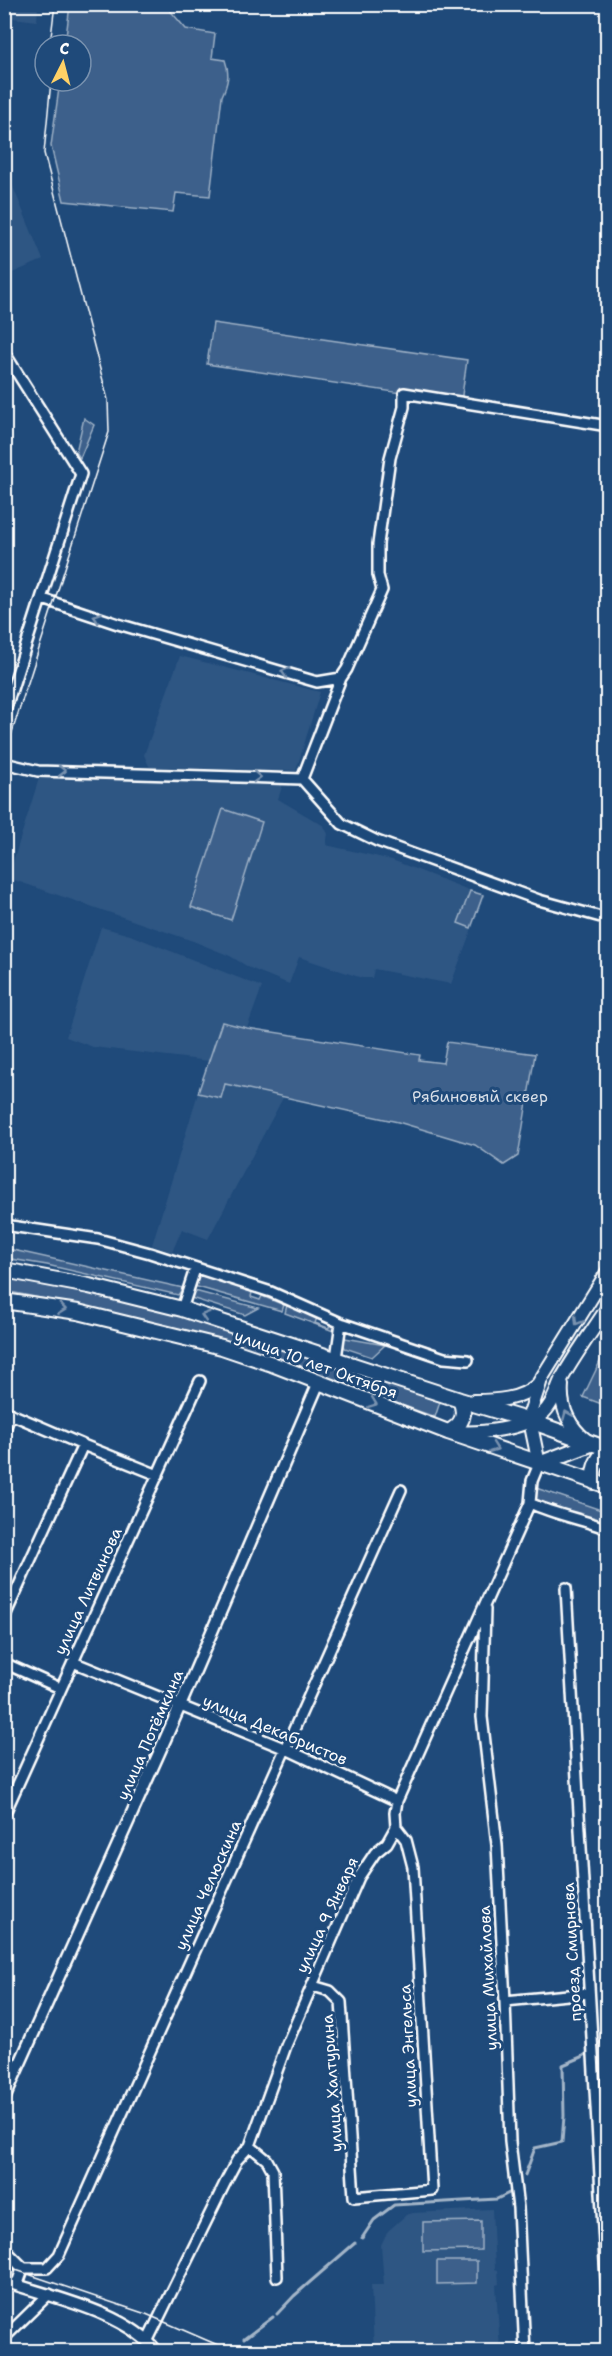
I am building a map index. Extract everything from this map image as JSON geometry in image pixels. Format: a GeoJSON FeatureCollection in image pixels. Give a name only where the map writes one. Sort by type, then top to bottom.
{"type":"FeatureCollection","features":[{"type":"Feature","properties":{"kind":"main road","name":"улица 10 лет Октября"},"geometry":{"type":"LineString","coordinates":[[4,1270],[89,1286],[182,1309],[530,1421],[607,1449]]}},
{"type":"Feature","properties":{"kind":"main road"},"geometry":{"type":"LineString","coordinates":[[591,1444],[539,1464],[530,1421],[530,1410],[542,1379],[608,1271]]}},
{"type":"Feature","properties":{"kind":"main road","name":"улица 10 лет Октября"},"geometry":{"type":"LineString","coordinates":[[4,1301],[78,1312],[201,1342],[272,1364],[448,1431],[608,1486]]}},
{"type":"Feature","properties":{"kind":"main road"},"geometry":{"type":"LineString","coordinates":[[448,1431],[471,1433],[488,1431],[530,1421],[548,1408],[562,1378],[608,1307]]}},
{"type":"Feature","properties":{"kind":"main road"},"geometry":{"type":"LineString","coordinates":[[562,1378],[561,1398],[568,1421],[579,1435],[591,1444]]}},
{"type":"Feature","properties":{"kind":"main road"},"geometry":{"type":"LineString","coordinates":[[448,1431],[457,1428],[462,1419],[464,1410],[460,1400],[493,1401],[513,1397],[533,1388],[542,1379]]}},
{"type":"Feature","properties":{"kind":"main road"},"geometry":{"type":"LineString","coordinates":[[594,1482],[596,1465],[600,1456],[607,1449]]}},
{"type":"Feature","properties":{"kind":"street"},"geometry":{"type":"LineString","coordinates":[[4,352],[81,474],[4,714]]}},
{"type":"Feature","properties":{"kind":"street"},"geometry":{"type":"LineString","coordinates":[[302,779],[341,678],[382,590],[378,576],[378,544],[390,458],[404,407],[404,393],[608,426]]}},
{"type":"Feature","properties":{"kind":"street"},"geometry":{"type":"LineString","coordinates":[[42,599],[115,623],[317,682],[341,678]]}},
{"type":"Feature","properties":{"kind":"street"},"geometry":{"type":"LineString","coordinates":[[4,763],[38,771],[302,779],[342,824],[377,841],[539,900],[608,920]]}},
{"type":"Feature","properties":{"kind":"street"},"geometry":{"type":"LineString","coordinates":[[4,1225],[98,1239],[150,1253],[271,1292],[341,1323],[444,1358],[468,1360]]}},
{"type":"Feature","properties":{"kind":"street"},"geometry":{"type":"LineString","coordinates":[[182,1309],[195,1269]]}},
{"type":"Feature","properties":{"kind":"street"},"geometry":{"type":"LineString","coordinates":[[336,1358],[341,1323]]}},
{"type":"Feature","properties":{"kind":"street","name":"улица Литвинова"},"geometry":{"type":"LineString","coordinates":[[4,1815],[200,1381]]}},
{"type":"Feature","properties":{"kind":"street","name":"улица Потёмкина"},"geometry":{"type":"LineString","coordinates":[[4,2099],[180,1706],[319,1382]]}},
{"type":"Feature","properties":{"kind":"street"},"geometry":{"type":"LineString","coordinates":[[4,1431],[8,1412],[158,1475]]}},
{"type":"Feature","properties":{"kind":"street"},"geometry":{"type":"LineString","coordinates":[[4,1618],[83,1445]]}},
{"type":"Feature","properties":{"kind":"street"},"geometry":{"type":"LineString","coordinates":[[396,1827],[395,1813],[398,1801],[530,1503],[532,1481],[539,1464]]}},
{"type":"Feature","properties":{"kind":"street","name":"улица Челюскина"},"geometry":{"type":"LineString","coordinates":[[23,2268],[47,2268],[59,2255],[401,1490]]}},
{"type":"Feature","properties":{"kind":"street"},"geometry":{"type":"LineString","coordinates":[[530,1503],[551,1513],[608,1529]]}},
{"type":"Feature","properties":{"kind":"street","name":"проезд Смирнова"},"geometry":{"type":"LineString","coordinates":[[566,1588],[608,2314]]}},
{"type":"Feature","properties":{"kind":"street","name":"улица Михайлова"},"geometry":{"type":"LineString","coordinates":[[486,1603],[482,1717],[496,1845],[510,2142],[518,2208],[525,2352]]}},
{"type":"Feature","properties":{"kind":"street","name":"улица Декабристов"},"geometry":{"type":"LineString","coordinates":[[73,1662],[286,1749],[398,1801]]}},
{"type":"Feature","properties":{"kind":"street"},"geometry":{"type":"LineString","coordinates":[[4,1663],[60,1688]]}},
{"type":"Feature","properties":{"kind":"street","name":"улица 9 Января"},"geometry":{"type":"LineString","coordinates":[[148,2340],[228,2177],[237,2160],[250,2146],[286,2046],[359,1877],[375,1853],[387,1844],[396,1827]]}},
{"type":"Feature","properties":{"kind":"street","name":"улица Энгельса"},"geometry":{"type":"LineString","coordinates":[[354,2197],[432,2190],[412,1868],[406,1840],[396,1827]]}},
{"type":"Feature","properties":{"kind":"street","name":"улица Халтурина"},"geometry":{"type":"LineString","coordinates":[[313,1986],[330,1991],[341,2002],[354,2197]]}},
{"type":"Feature","properties":{"kind":"street"},"geometry":{"type":"LineString","coordinates":[[505,2001],[589,1994]]}},
{"type":"Feature","properties":{"kind":"street"},"geometry":{"type":"LineString","coordinates":[[250,2146],[267,2160],[273,2171],[277,2277]]}},
{"type":"Feature","properties":{"kind":"street"},"geometry":{"type":"LineString","coordinates":[[4,2249],[23,2268],[17,2285]]}},
{"type":"Feature","properties":{"kind":"street"},"geometry":{"type":"LineString","coordinates":[[4,2281],[49,2294],[122,2322],[148,2340],[157,2352]]}},
{"type":"Feature","properties":{"kind":"street"},"geometry":{"type":"LineString","coordinates":[[4,2338],[49,2294]]}},
{"type":"Feature","properties":{"kind":"shaded area"},"geometry":{"type":"Polygon","coordinates":[[[5,4],[38,5],[37,21],[5,17],[5,4]]]}},
{"type":"Feature","properties":{"kind":"shaded area"},"geometry":{"type":"Polygon","coordinates":[[[5,167],[43,260],[4,276],[5,167]]]}},
{"type":"Feature","properties":{"kind":"shaded area"},"geometry":{"type":"Polygon","coordinates":[[[180,656],[320,692],[296,771],[285,770],[283,775],[160,771],[149,766],[144,755],[180,656]]]}},
{"type":"Feature","properties":{"kind":"shaded area"},"geometry":{"type":"Polygon","coordinates":[[[40,775],[283,784],[278,799],[324,826],[328,834],[326,845],[392,860],[484,896],[451,984],[374,969],[372,978],[362,978],[299,957],[289,984],[193,941],[8,878],[40,775]]]}},
{"type":"Feature","properties":{"kind":"shaded area"},"geometry":{"type":"Polygon","coordinates":[[[101,927],[130,935],[262,987],[247,1028],[222,1022],[209,1061],[93,1047],[66,1037],[101,927]]]}},
{"type":"Feature","properties":{"kind":"shaded area"},"geometry":{"type":"Polygon","coordinates":[[[224,1083],[284,1096],[208,1239],[182,1229],[172,1252],[152,1245],[198,1093],[220,1098],[224,1083]]]}},
{"type":"Feature","properties":{"kind":"shaded area"},"geometry":{"type":"Polygon","coordinates":[[[492,2209],[495,2269],[498,2270],[499,2284],[496,2285],[500,2351],[374,2351],[371,2285],[384,2285],[381,2245],[388,2231],[406,2215],[413,2213],[492,2209]]]}},
{"type":"Feature","properties":{"kind":"green space"},"geometry":{"type":"Polygon","coordinates":[[[70,5],[162,5],[168,8],[186,29],[215,34],[212,58],[225,60],[228,74],[222,96],[210,196],[176,193],[173,212],[64,201],[51,146],[58,93],[93,93],[93,33],[66,33],[70,5]]]}},
{"type":"Feature","properties":{"kind":"green space"},"geometry":{"type":"Polygon","coordinates":[[[213,323],[467,360],[461,402],[207,364],[213,323]]]}},
{"type":"Feature","properties":{"kind":"green space"},"geometry":{"type":"Polygon","coordinates":[[[84,418],[94,425],[80,458],[76,452],[84,418]]]}},
{"type":"Feature","properties":{"kind":"green space"},"geometry":{"type":"Polygon","coordinates":[[[223,809],[262,822],[231,920],[191,907],[223,809]]]}},
{"type":"Feature","properties":{"kind":"green space"},"geometry":{"type":"Polygon","coordinates":[[[470,891],[483,895],[471,928],[458,923],[470,891]]]}},
{"type":"Feature","properties":{"kind":"green space","name":"Рябиновый сквер"},"geometry":{"type":"Polygon","coordinates":[[[222,1022],[247,1028],[420,1055],[419,1060],[443,1063],[447,1042],[535,1054],[518,1156],[504,1165],[475,1145],[398,1122],[225,1084],[221,1098],[198,1093],[222,1022]]]}},
{"type":"Feature","properties":{"kind":"green space"},"geometry":{"type":"Polygon","coordinates":[[[4,1248],[183,1288],[178,1295],[47,1265],[5,1258],[4,1248]]]}},
{"type":"Feature","properties":{"kind":"green space"},"geometry":{"type":"Polygon","coordinates":[[[198,1273],[252,1292],[251,1297],[260,1300],[262,1296],[284,1305],[282,1311],[194,1286],[198,1273]]]}},
{"type":"Feature","properties":{"kind":"green space"},"geometry":{"type":"Polygon","coordinates":[[[5,1276],[106,1295],[224,1327],[440,1402],[435,1417],[217,1339],[96,1309],[5,1291],[5,1276]]]}},
{"type":"Feature","properties":{"kind":"green space"},"geometry":{"type":"Polygon","coordinates":[[[191,1290],[258,1308],[245,1315],[191,1298],[191,1290]]]}},
{"type":"Feature","properties":{"kind":"green space"},"geometry":{"type":"Polygon","coordinates":[[[287,1305],[317,1318],[315,1323],[328,1328],[331,1325],[336,1332],[285,1313],[287,1305]]]}},
{"type":"Feature","properties":{"kind":"green space"},"geometry":{"type":"Polygon","coordinates":[[[345,1338],[385,1345],[372,1357],[345,1348],[343,1343],[345,1338]]]}},
{"type":"Feature","properties":{"kind":"green space"},"geometry":{"type":"Polygon","coordinates":[[[607,1347],[607,1406],[583,1397],[607,1347]]]}},
{"type":"Feature","properties":{"kind":"green space"},"geometry":{"type":"Polygon","coordinates":[[[536,1488],[607,1512],[607,1527],[538,1504],[535,1499],[536,1488]]]}},
{"type":"Feature","properties":{"kind":"green space"},"geometry":{"type":"Polygon","coordinates":[[[481,2221],[481,2250],[423,2251],[423,2222],[481,2221]]]}},
{"type":"Feature","properties":{"kind":"green space"},"geometry":{"type":"Polygon","coordinates":[[[437,2261],[477,2261],[477,2283],[437,2284],[437,2261]]]}},
{"type":"Feature","properties":{"kind":"waterway"},"geometry":{"type":"LineString","coordinates":[[595,2047],[608,2036]]}},
{"type":"Feature","properties":{"kind":"waterway"},"geometry":{"type":"LineString","coordinates":[[525,2175],[535,2148],[562,2142],[563,2065],[590,2051]]}},
{"type":"Feature","properties":{"kind":"waterway"},"geometry":{"type":"LineString","coordinates":[[362,2238],[374,2220],[394,2205],[497,2199],[511,2192]]}},
{"type":"Feature","properties":{"kind":"waterway"},"geometry":{"type":"LineString","coordinates":[[277,2314],[294,2296],[355,2243]]}},
{"type":"Feature","properties":{"kind":"waterway"},"geometry":{"type":"LineString","coordinates":[[244,2339],[273,2317]]}},
{"type":"Feature","properties":{"kind":"tram line"},"geometry":{"type":"LineString","coordinates":[[51,33],[55,4]]}},
{"type":"Feature","properties":{"kind":"tram line"},"geometry":{"type":"LineString","coordinates":[[4,757],[109,432],[108,400],[44,153],[50,93]]}},
{"type":"Feature","properties":{"kind":"tram line"},"geometry":{"type":"LineString","coordinates":[[4,2266],[146,2314],[234,2352]]}}]}
